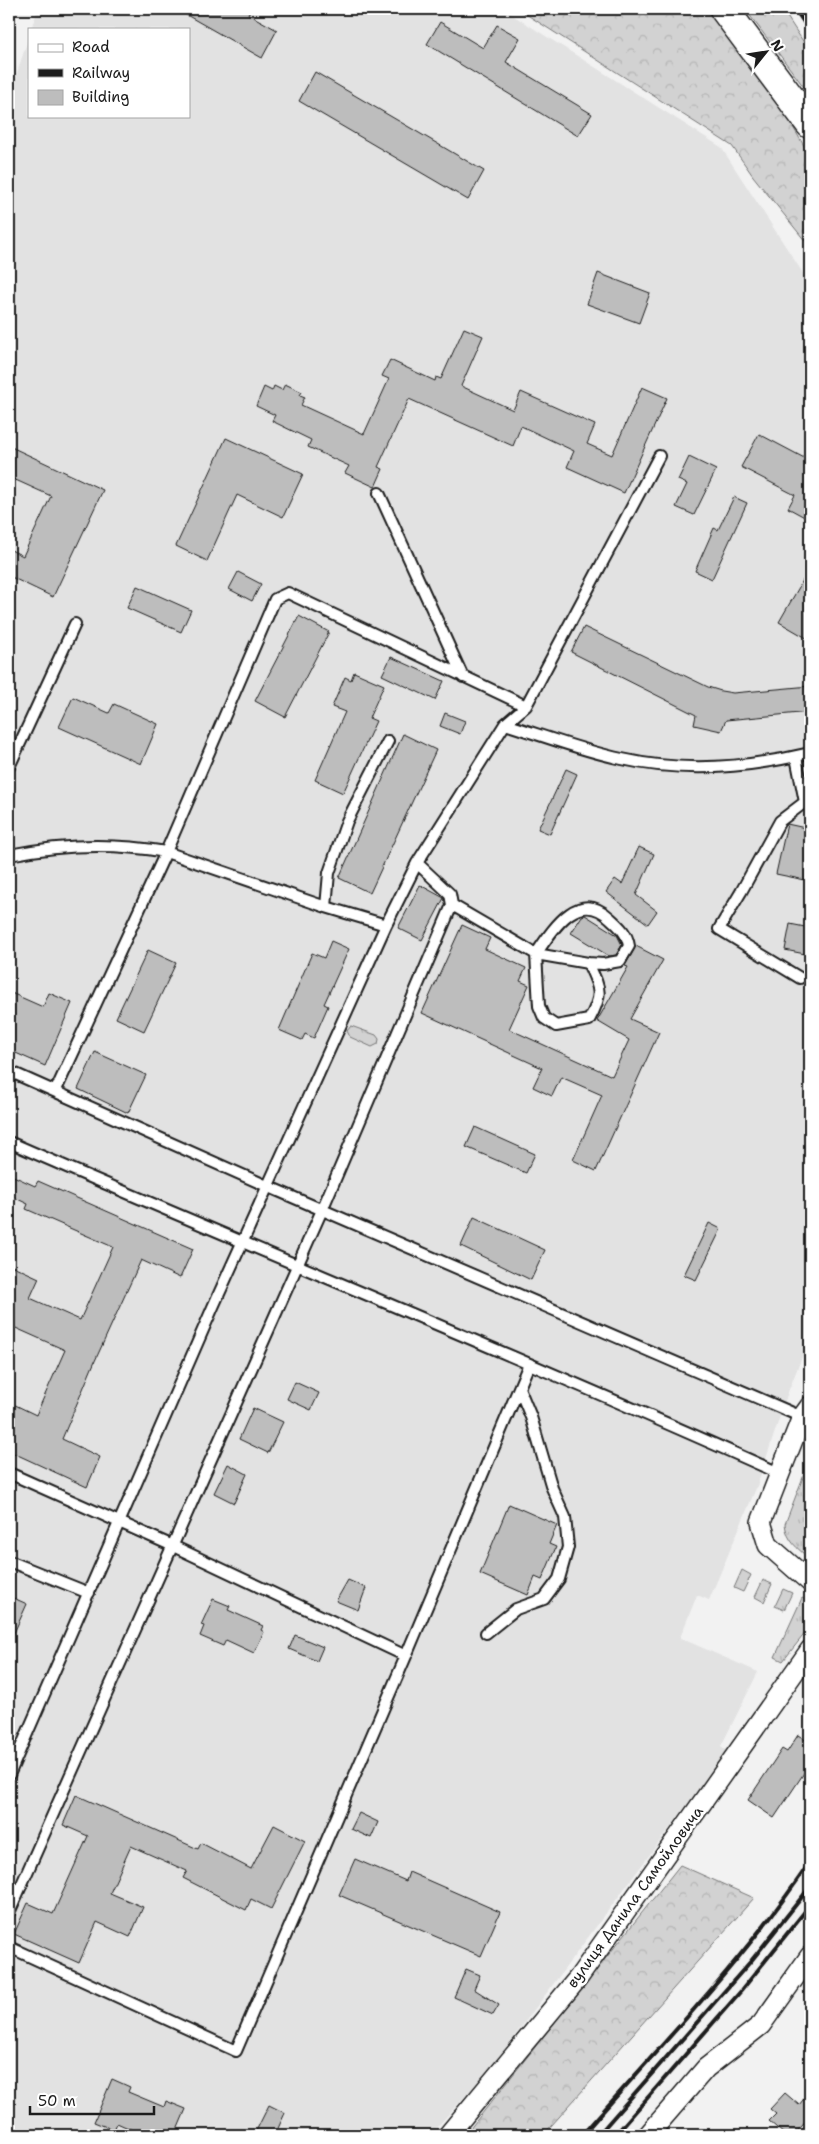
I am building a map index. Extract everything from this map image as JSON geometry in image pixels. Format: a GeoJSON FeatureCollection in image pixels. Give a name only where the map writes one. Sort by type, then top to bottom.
{"type":"FeatureCollection","features":[{"type":"Feature","properties":{"kind":"main road"},"geometry":{"type":"LineString","coordinates":[[724,9],[810,124]]}},
{"type":"Feature","properties":{"kind":"street"},"geometry":{"type":"LineString","coordinates":[[806,1411],[761,1522],[768,1545],[810,1582]]}},
{"type":"Feature","properties":{"kind":"street","name":"вулиця Данила Самойловича"},"geometry":{"type":"LineString","coordinates":[[448,2135],[579,1977],[810,1650]]}},
{"type":"Feature","properties":{"kind":"street"},"geometry":{"type":"LineString","coordinates":[[648,2135],[706,2068],[761,2026],[810,1956]]}},
{"type":"Feature","properties":{"kind":"lane"},"geometry":{"type":"LineString","coordinates":[[9,1775],[209,1316],[386,925],[417,863],[505,724],[526,706],[659,456]]}},
{"type":"Feature","properties":{"kind":"lane"},"geometry":{"type":"LineString","coordinates":[[379,493],[464,677]]}},
{"type":"Feature","properties":{"kind":"lane"},"geometry":{"type":"LineString","coordinates":[[56,1090],[166,852],[275,599],[288,593],[526,706]]}},
{"type":"Feature","properties":{"kind":"lane"},"geometry":{"type":"LineString","coordinates":[[9,767],[75,624]]}},
{"type":"Feature","properties":{"kind":"lane"},"geometry":{"type":"LineString","coordinates":[[505,724],[622,759],[686,768],[736,767],[810,753]]}},
{"type":"Feature","properties":{"kind":"lane"},"geometry":{"type":"LineString","coordinates":[[326,907],[328,873],[347,821],[388,742]]}},
{"type":"Feature","properties":{"kind":"lane"},"geometry":{"type":"LineString","coordinates":[[796,757],[808,802],[780,821],[741,892],[718,928],[800,978]]}},
{"type":"Feature","properties":{"kind":"lane"},"geometry":{"type":"LineString","coordinates":[[9,855],[34,850],[140,847],[166,852],[326,907],[386,925]]}},
{"type":"Feature","properties":{"kind":"lane"},"geometry":{"type":"LineString","coordinates":[[9,1912],[322,1210],[452,905],[450,894],[417,863]]}},
{"type":"Feature","properties":{"kind":"lane"},"geometry":{"type":"LineString","coordinates":[[452,905],[536,954],[588,963],[603,964],[620,961],[629,946],[627,935],[603,912],[590,907],[572,910],[561,921],[536,954],[539,1006],[544,1018],[556,1026],[590,1020],[598,1004],[601,991],[588,963]]}},
{"type":"Feature","properties":{"kind":"lane"},"geometry":{"type":"LineString","coordinates":[[9,1071],[56,1090],[322,1210],[806,1411]]}},
{"type":"Feature","properties":{"kind":"lane"},"geometry":{"type":"LineString","coordinates":[[9,1142],[243,1244],[663,1420],[781,1474]]}},
{"type":"Feature","properties":{"kind":"lane"},"geometry":{"type":"LineString","coordinates":[[9,1947],[236,2051],[529,1364]]}},
{"type":"Feature","properties":{"kind":"lane"},"geometry":{"type":"LineString","coordinates":[[486,1633],[516,1609],[544,1599],[559,1579],[568,1547],[565,1517],[552,1488],[531,1417],[519,1388]]}},
{"type":"Feature","properties":{"kind":"lane"},"geometry":{"type":"LineString","coordinates":[[9,1473],[119,1524],[172,1546],[406,1656]]}},
{"type":"Feature","properties":{"kind":"lane"},"geometry":{"type":"LineString","coordinates":[[9,1561],[88,1593]]}},
{"type":"Feature","properties":{"kind":"shaded area"},"geometry":{"type":"Polygon","coordinates":[[[38,9],[503,9],[721,147],[810,284],[810,1337],[788,1392],[757,1486],[709,1600],[697,1595],[680,1638],[758,1672],[721,1746],[727,1751],[493,2065],[430,2135],[9,2135],[9,97],[28,39],[28,118],[190,118],[190,28],[31,28],[38,9]]]}},
{"type":"Feature","properties":{"kind":"green space"},"geometry":{"type":"Polygon","coordinates":[[[518,9],[706,9],[783,110],[810,156],[810,247],[753,176],[732,146],[518,9]]]}},
{"type":"Feature","properties":{"kind":"green space"},"geometry":{"type":"Polygon","coordinates":[[[745,9],[782,9],[810,52],[810,95],[745,9]]]}},
{"type":"Feature","properties":{"kind":"green space"},"geometry":{"type":"Polygon","coordinates":[[[351,1026],[376,1035],[379,1039],[378,1044],[372,1047],[350,1037],[347,1031],[351,1026]]]}},
{"type":"Feature","properties":{"kind":"green space"},"geometry":{"type":"Polygon","coordinates":[[[810,1459],[810,1559],[790,1540],[785,1524],[810,1459]]]}},
{"type":"Feature","properties":{"kind":"green space"},"geometry":{"type":"Polygon","coordinates":[[[742,1570],[751,1575],[743,1592],[734,1588],[742,1570]]]}},
{"type":"Feature","properties":{"kind":"green space"},"geometry":{"type":"Polygon","coordinates":[[[763,1580],[772,1584],[764,1602],[755,1597],[763,1580]]]}},
{"type":"Feature","properties":{"kind":"green space"},"geometry":{"type":"Polygon","coordinates":[[[783,1589],[792,1593],[784,1610],[775,1606],[783,1589]]]}},
{"type":"Feature","properties":{"kind":"green space"},"geometry":{"type":"Polygon","coordinates":[[[802,1598],[810,1602],[810,1627],[783,1661],[775,1657],[802,1598]]]}},
{"type":"Feature","properties":{"kind":"green space"},"geometry":{"type":"Polygon","coordinates":[[[680,1865],[754,1898],[543,2135],[465,2135],[680,1865]]]}},
{"type":"Feature","properties":{"kind":"building"},"geometry":{"type":"Polygon","coordinates":[[[176,9],[251,9],[248,14],[277,30],[262,58],[176,9]]]}},
{"type":"Feature","properties":{"kind":"building"},"geometry":{"type":"Polygon","coordinates":[[[440,22],[483,48],[497,25],[520,38],[506,62],[592,114],[578,136],[427,44],[440,22]]]}},
{"type":"Feature","properties":{"kind":"building"},"geometry":{"type":"Polygon","coordinates":[[[315,72],[484,171],[468,200],[299,101],[315,72]]]}},
{"type":"Feature","properties":{"kind":"building"},"geometry":{"type":"Polygon","coordinates":[[[598,273],[650,293],[639,323],[587,304],[598,273]]]}},
{"type":"Feature","properties":{"kind":"building"},"geometry":{"type":"Polygon","coordinates":[[[464,328],[483,336],[461,386],[513,410],[521,392],[595,425],[587,444],[612,455],[642,387],[667,398],[624,493],[567,467],[574,451],[521,426],[513,446],[409,399],[378,467],[383,469],[375,487],[345,473],[349,466],[308,447],[311,440],[272,421],[275,415],[256,406],[264,387],[272,391],[274,386],[282,390],[285,384],[302,392],[300,395],[305,397],[301,405],[364,434],[389,379],[382,376],[390,360],[435,381],[436,377],[441,379],[464,328]]]}},
{"type":"Feature","properties":{"kind":"building"},"geometry":{"type":"Polygon","coordinates":[[[759,434],[810,461],[810,520],[788,508],[795,495],[741,467],[759,434]]]}},
{"type":"Feature","properties":{"kind":"building"},"geometry":{"type":"Polygon","coordinates":[[[226,438],[303,474],[283,517],[237,495],[207,561],[176,546],[226,438]]]}},
{"type":"Feature","properties":{"kind":"building"},"geometry":{"type":"Polygon","coordinates":[[[9,446],[103,490],[53,597],[9,576],[9,549],[23,556],[51,496],[9,477],[9,446]]]}},
{"type":"Feature","properties":{"kind":"building"},"geometry":{"type":"Polygon","coordinates":[[[689,457],[716,470],[694,515],[676,507],[687,484],[678,480],[689,457]]]}},
{"type":"Feature","properties":{"kind":"building"},"geometry":{"type":"Polygon","coordinates":[[[734,497],[747,503],[712,579],[695,571],[714,528],[718,530],[734,497]]]}},
{"type":"Feature","properties":{"kind":"building"},"geometry":{"type":"Polygon","coordinates":[[[810,568],[810,640],[779,622],[810,568]]]}},
{"type":"Feature","properties":{"kind":"building"},"geometry":{"type":"Polygon","coordinates":[[[238,572],[261,584],[252,601],[229,589],[238,572]]]}},
{"type":"Feature","properties":{"kind":"building"},"geometry":{"type":"Polygon","coordinates":[[[137,586],[191,610],[181,632],[127,608],[137,586]]]}},
{"type":"Feature","properties":{"kind":"building"},"geometry":{"type":"Polygon","coordinates":[[[299,616],[329,632],[285,717],[255,701],[299,616]]]}},
{"type":"Feature","properties":{"kind":"building"},"geometry":{"type":"Polygon","coordinates":[[[584,627],[708,687],[721,691],[733,693],[810,686],[810,712],[726,720],[721,731],[694,725],[696,715],[571,652],[584,627]]]}},
{"type":"Feature","properties":{"kind":"building"},"geometry":{"type":"Polygon","coordinates":[[[391,657],[444,681],[435,700],[382,675],[391,657]]]}},
{"type":"Feature","properties":{"kind":"building"},"geometry":{"type":"Polygon","coordinates":[[[354,672],[384,685],[369,718],[376,721],[343,793],[315,780],[345,712],[332,707],[345,677],[351,680],[354,672]]]}},
{"type":"Feature","properties":{"kind":"building"},"geometry":{"type":"Polygon","coordinates":[[[73,697],[109,713],[114,704],[158,724],[141,764],[59,727],[73,697]]]}},
{"type":"Feature","properties":{"kind":"building"},"geometry":{"type":"Polygon","coordinates":[[[445,713],[465,721],[460,734],[440,726],[445,713]]]}},
{"type":"Feature","properties":{"kind":"building"},"geometry":{"type":"Polygon","coordinates":[[[403,734],[436,750],[370,893],[339,878],[403,734]]]}},
{"type":"Feature","properties":{"kind":"building"},"geometry":{"type":"Polygon","coordinates":[[[566,769],[577,774],[550,834],[538,829],[566,769]]]}},
{"type":"Feature","properties":{"kind":"building"},"geometry":{"type":"Polygon","coordinates":[[[787,824],[810,829],[810,881],[776,874],[787,824]]]}},
{"type":"Feature","properties":{"kind":"building"},"geometry":{"type":"Polygon","coordinates":[[[639,847],[654,854],[636,895],[657,911],[648,924],[606,892],[615,879],[622,884],[639,847]]]}},
{"type":"Feature","properties":{"kind":"building"},"geometry":{"type":"Polygon","coordinates":[[[420,885],[444,898],[422,940],[398,928],[420,885]]]}},
{"type":"Feature","properties":{"kind":"building"},"geometry":{"type":"Polygon","coordinates":[[[585,915],[617,935],[622,945],[616,955],[609,956],[571,933],[582,916],[585,915]]]}},
{"type":"Feature","properties":{"kind":"building"},"geometry":{"type":"Polygon","coordinates":[[[790,924],[810,928],[810,955],[785,950],[790,924]]]}},
{"type":"Feature","properties":{"kind":"building"},"geometry":{"type":"Polygon","coordinates":[[[462,925],[490,938],[485,949],[526,968],[520,981],[529,985],[509,1029],[612,1076],[629,1040],[597,1021],[628,967],[625,966],[636,946],[663,960],[630,1019],[659,1032],[596,1171],[573,1160],[602,1095],[561,1077],[552,1096],[533,1087],[542,1068],[422,1013],[462,925]]]}},
{"type":"Feature","properties":{"kind":"building"},"geometry":{"type":"Polygon","coordinates":[[[331,941],[349,949],[324,1004],[328,1006],[314,1038],[305,1034],[302,1040],[279,1030],[312,953],[324,958],[331,941]]]}},
{"type":"Feature","properties":{"kind":"building"},"geometry":{"type":"Polygon","coordinates":[[[148,950],[176,963],[144,1031],[116,1018],[148,950]]]}},
{"type":"Feature","properties":{"kind":"building"},"geometry":{"type":"Polygon","coordinates":[[[9,992],[43,1007],[49,993],[72,1003],[45,1066],[9,1050],[9,992]]]}},
{"type":"Feature","properties":{"kind":"building"},"geometry":{"type":"Polygon","coordinates":[[[95,1052],[146,1075],[128,1113],[78,1089],[95,1052]]]}},
{"type":"Feature","properties":{"kind":"building"},"geometry":{"type":"Polygon","coordinates":[[[475,1127],[535,1154],[526,1173],[466,1147],[475,1127]]]}},
{"type":"Feature","properties":{"kind":"building"},"geometry":{"type":"Polygon","coordinates":[[[9,1174],[35,1186],[38,1181],[193,1249],[180,1278],[141,1260],[94,1363],[62,1439],[100,1457],[87,1487],[9,1451],[9,1402],[36,1415],[65,1350],[9,1325],[9,1276],[13,1266],[39,1278],[30,1298],[80,1320],[113,1247],[26,1209],[28,1204],[9,1195],[9,1174]]]}},
{"type":"Feature","properties":{"kind":"building"},"geometry":{"type":"Polygon","coordinates":[[[474,1217],[545,1250],[531,1280],[461,1246],[474,1217]]]}},
{"type":"Feature","properties":{"kind":"building"},"geometry":{"type":"Polygon","coordinates":[[[709,1223],[721,1229],[696,1280],[684,1275],[709,1223]]]}},
{"type":"Feature","properties":{"kind":"building"},"geometry":{"type":"Polygon","coordinates":[[[295,1382],[319,1393],[311,1410],[287,1399],[295,1382]]]}},
{"type":"Feature","properties":{"kind":"building"},"geometry":{"type":"Polygon","coordinates":[[[253,1408],[283,1422],[268,1453],[239,1439],[253,1408]]]}},
{"type":"Feature","properties":{"kind":"building"},"geometry":{"type":"Polygon","coordinates":[[[228,1464],[247,1474],[234,1503],[214,1493],[228,1464]]]}},
{"type":"Feature","properties":{"kind":"building"},"geometry":{"type":"Polygon","coordinates":[[[509,1504],[557,1525],[549,1544],[556,1547],[542,1580],[535,1577],[528,1595],[480,1574],[509,1504]]]}},
{"type":"Feature","properties":{"kind":"building"},"geometry":{"type":"Polygon","coordinates":[[[348,1580],[366,1588],[358,1610],[336,1601],[348,1580]]]}},
{"type":"Feature","properties":{"kind":"building"},"geometry":{"type":"Polygon","coordinates":[[[9,1596],[27,1604],[9,1644],[9,1596]]]}},
{"type":"Feature","properties":{"kind":"building"},"geometry":{"type":"Polygon","coordinates":[[[213,1599],[230,1606],[228,1610],[263,1626],[261,1630],[264,1632],[254,1653],[226,1640],[223,1646],[200,1636],[204,1626],[201,1625],[213,1599]]]}},
{"type":"Feature","properties":{"kind":"building"},"geometry":{"type":"Polygon","coordinates":[[[295,1635],[323,1647],[317,1661],[289,1649],[295,1635]]]}},
{"type":"Feature","properties":{"kind":"building"},"geometry":{"type":"Polygon","coordinates":[[[798,1735],[810,1743],[810,1764],[774,1818],[748,1800],[782,1749],[787,1752],[798,1735]]]}},
{"type":"Feature","properties":{"kind":"building"},"geometry":{"type":"Polygon","coordinates":[[[76,1795],[198,1849],[201,1843],[251,1869],[274,1825],[305,1841],[271,1909],[251,1899],[246,1910],[183,1878],[187,1871],[131,1846],[110,1893],[143,1907],[130,1937],[97,1922],[79,1963],[14,1934],[28,1903],[53,1914],[88,1836],[63,1825],[76,1795]]]}},
{"type":"Feature","properties":{"kind":"building"},"geometry":{"type":"Polygon","coordinates":[[[359,1813],[378,1822],[371,1838],[351,1829],[359,1813]]]}},
{"type":"Feature","properties":{"kind":"building"},"geometry":{"type":"Polygon","coordinates":[[[355,1859],[406,1881],[409,1872],[500,1912],[481,1956],[339,1895],[355,1859]]]}},
{"type":"Feature","properties":{"kind":"building"},"geometry":{"type":"Polygon","coordinates":[[[466,1969],[480,1975],[474,1989],[499,2005],[493,2015],[454,1997],[466,1969]]]}},
{"type":"Feature","properties":{"kind":"building"},"geometry":{"type":"Polygon","coordinates":[[[112,2079],[130,2087],[128,2092],[164,2107],[166,2101],[186,2109],[175,2135],[144,2135],[117,2123],[114,2130],[94,2122],[112,2079]]]}},
{"type":"Feature","properties":{"kind":"building"},"geometry":{"type":"Polygon","coordinates":[[[810,2091],[810,2117],[794,2135],[785,2135],[769,2121],[776,2114],[770,2109],[785,2093],[799,2105],[810,2091]]]}},
{"type":"Feature","properties":{"kind":"building"},"geometry":{"type":"Polygon","coordinates":[[[269,2105],[285,2113],[275,2135],[254,2135],[269,2105]]]}},
{"type":"Feature","properties":{"kind":"railway"},"geometry":{"type":"LineString","coordinates":[[795,9],[810,31]]}},
{"type":"Feature","properties":{"kind":"railway"},"geometry":{"type":"LineString","coordinates":[[582,2135],[729,1968],[758,1933],[810,1862]]}},
{"type":"Feature","properties":{"kind":"railway"},"geometry":{"type":"LineString","coordinates":[[598,2135],[751,1961],[810,1887]]}},
{"type":"Feature","properties":{"kind":"railway"},"geometry":{"type":"LineString","coordinates":[[615,2135],[741,1991],[810,1905]]}}]}
